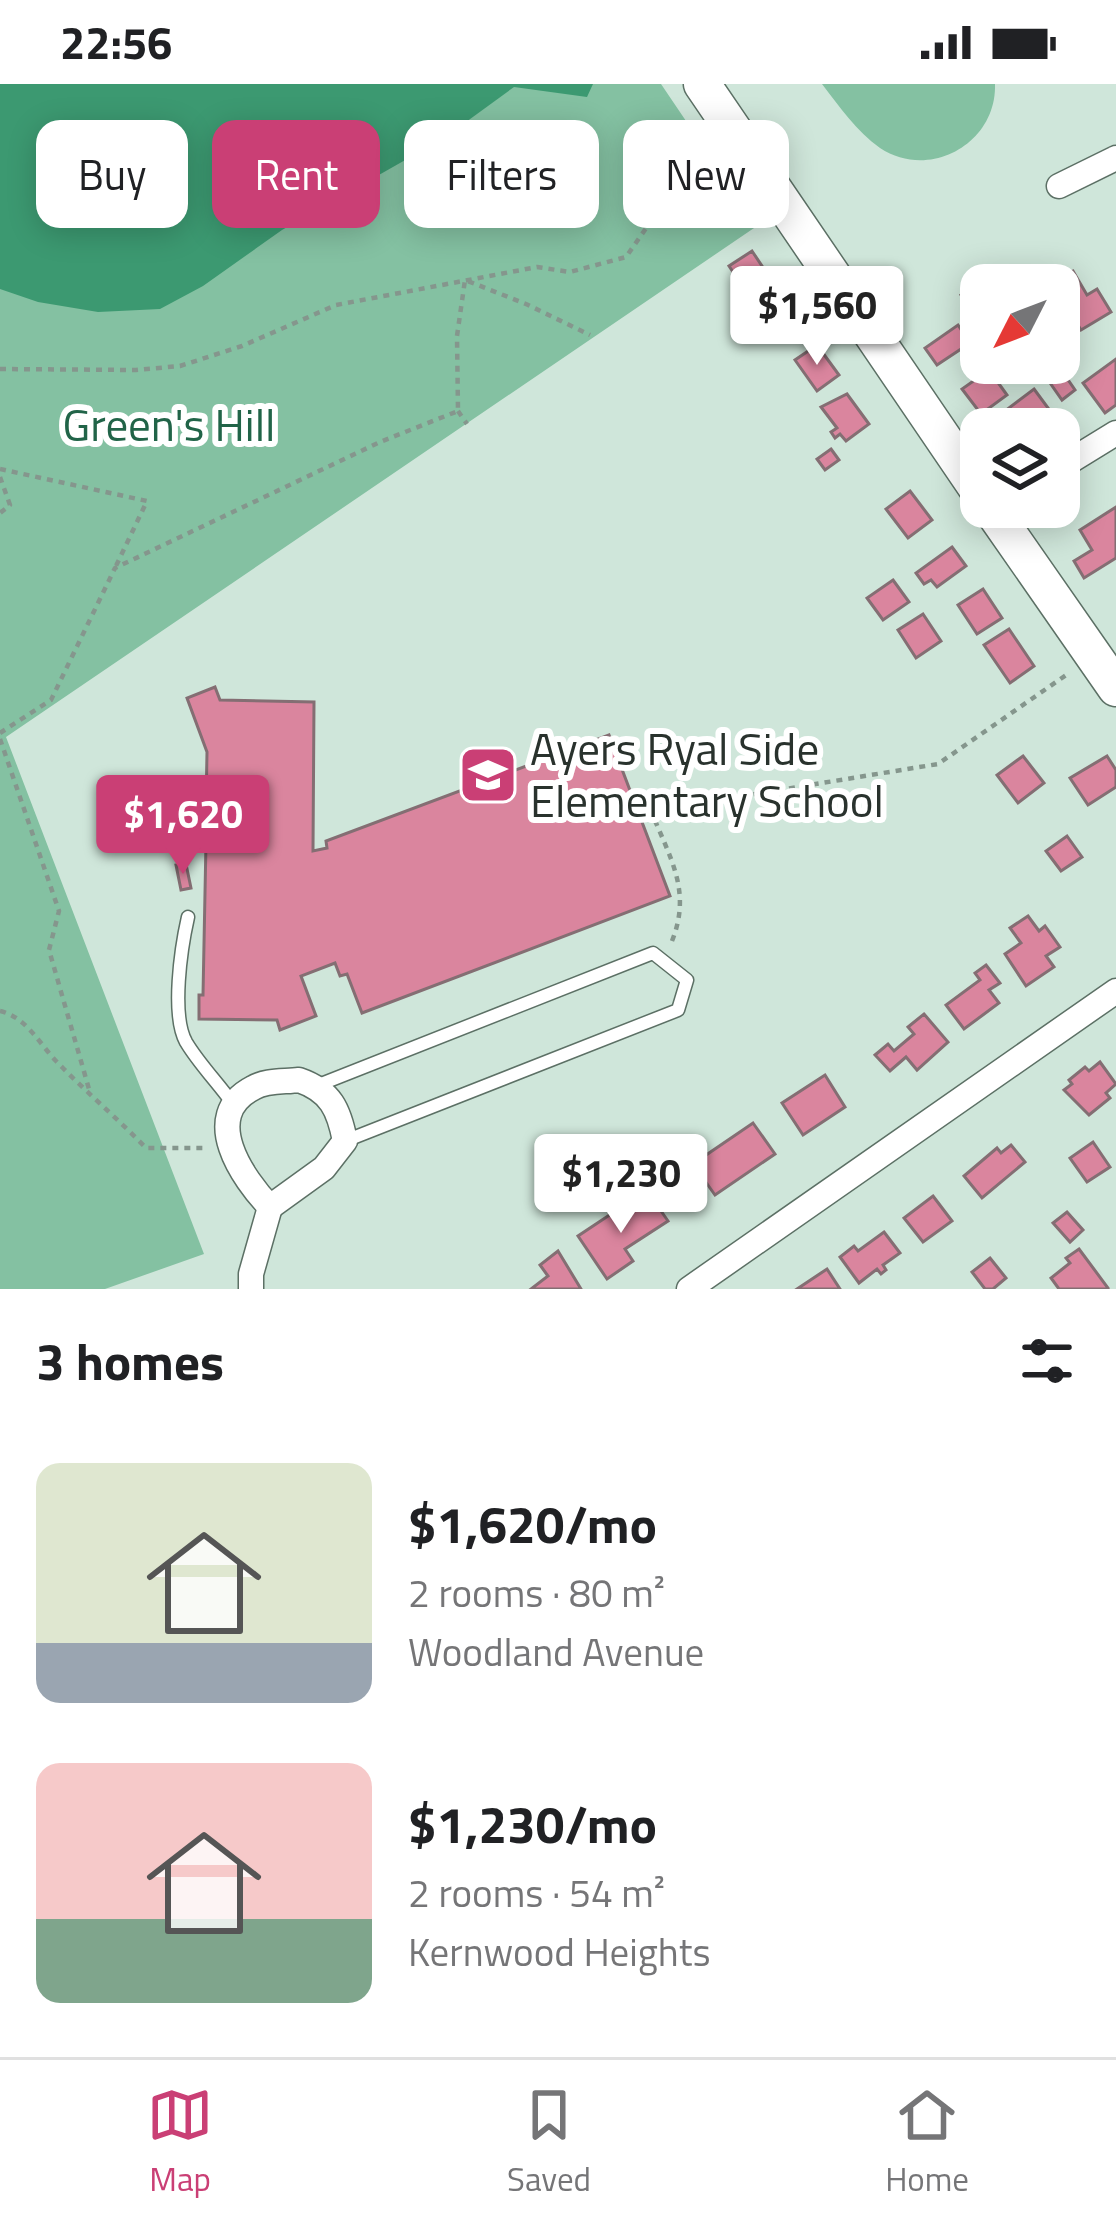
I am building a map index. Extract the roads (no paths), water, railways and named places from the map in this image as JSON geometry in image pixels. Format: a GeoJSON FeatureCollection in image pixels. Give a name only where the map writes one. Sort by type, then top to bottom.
{"type":"FeatureCollection","features":[{"type":"Feature","properties":{"kind":"main road"},"geometry":{"type":"LineString","coordinates":[[702,84],[960,460]]}},
{"type":"Feature","properties":{"kind":"main road"},"geometry":{"type":"LineString","coordinates":[[1007,528],[1114,680]]}},
{"type":"Feature","properties":{"kind":"street"},"geometry":{"type":"LineString","coordinates":[[1059,186],[1116,158]]}},
{"type":"Feature","properties":{"kind":"street"},"geometry":{"type":"LineString","coordinates":[[1080,455],[1116,433]]}},
{"type":"Feature","properties":{"kind":"street"},"geometry":{"type":"LineString","coordinates":[[689,1289],[1116,991]]}},
{"type":"Feature","properties":{"kind":"street"},"geometry":{"type":"LineString","coordinates":[[251,1289],[270,1207],[324,1168],[345,1141],[341,1117],[330,1097],[299,1080],[260,1084],[234,1106],[228,1148],[247,1183],[270,1207]]}},
{"type":"Feature","properties":{"kind":"lane"},"geometry":{"type":"LineString","coordinates":[[188,917],[179,1021],[185,1041],[234,1106]]}},
{"type":"Feature","properties":{"kind":"lane"},"geometry":{"type":"LineString","coordinates":[[316,1086],[653,953],[687,980],[679,1010],[345,1141]]}},
{"type":"Feature","properties":{"kind":"place","name":"Ayers Ryal Side Elementary School"},"geometry":{"type":"Point","coordinates":[488,775]}},
{"type":"Feature","properties":{"kind":"park label","name":"Green's Hill"},"geometry":{"type":"Point","coordinates":[169,425]}}]}
